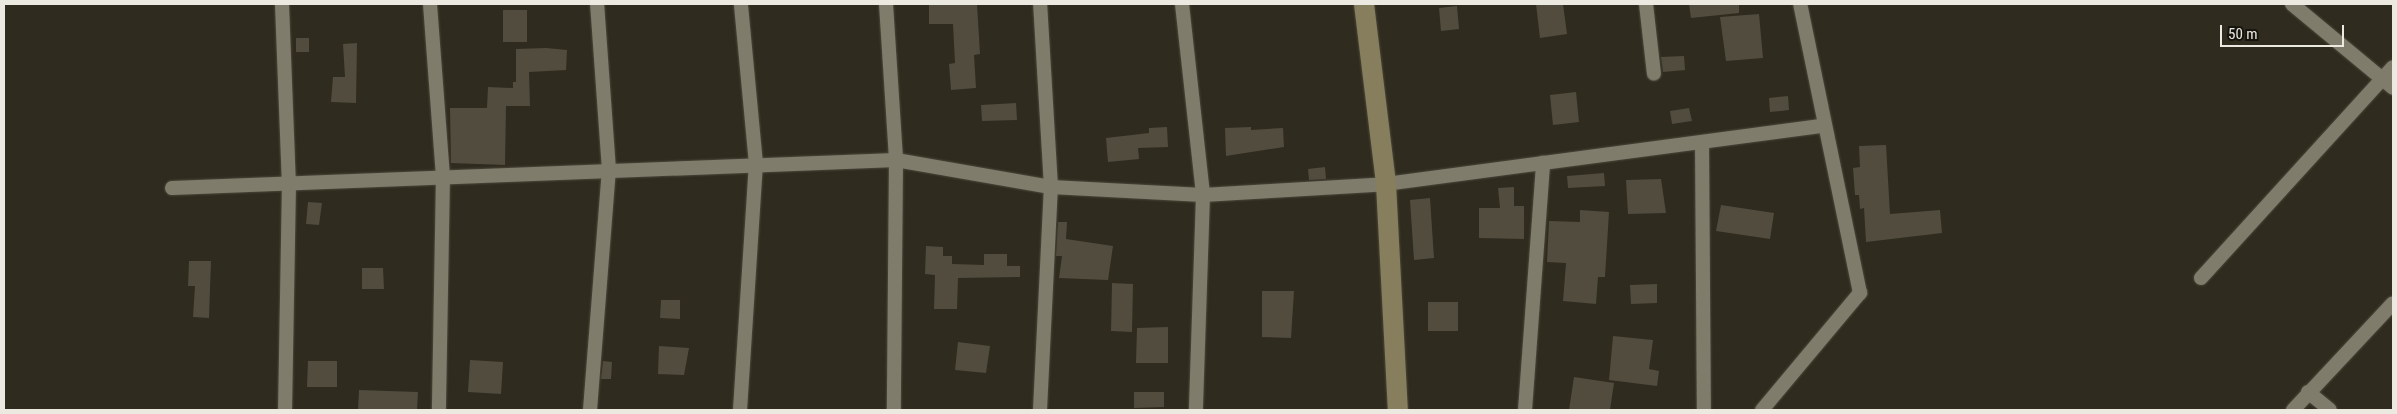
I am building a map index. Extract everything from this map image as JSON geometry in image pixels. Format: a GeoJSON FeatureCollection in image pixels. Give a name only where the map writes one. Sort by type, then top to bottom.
{"type":"FeatureCollection","features":[{"type":"Feature","properties":{"kind":"main road"},"geometry":{"type":"LineString","coordinates":[[1364,4],[1386,184],[1398,410]]}},
{"type":"Feature","properties":{"kind":"street"},"geometry":{"type":"LineString","coordinates":[[282,4],[289,183],[285,410]]}},
{"type":"Feature","properties":{"kind":"street"},"geometry":{"type":"LineString","coordinates":[[430,4],[443,175],[439,410]]}},
{"type":"Feature","properties":{"kind":"street"},"geometry":{"type":"LineString","coordinates":[[590,410],[609,170],[597,4]]}},
{"type":"Feature","properties":{"kind":"street"},"geometry":{"type":"LineString","coordinates":[[740,410],[756,164],[741,4]]}},
{"type":"Feature","properties":{"kind":"street"},"geometry":{"type":"LineString","coordinates":[[886,4],[896,160],[894,410]]}},
{"type":"Feature","properties":{"kind":"street"},"geometry":{"type":"LineString","coordinates":[[1040,4],[1051,186],[1040,410]]}},
{"type":"Feature","properties":{"kind":"street"},"geometry":{"type":"LineString","coordinates":[[1182,4],[1203,195],[1196,410]]}},
{"type":"Feature","properties":{"kind":"street"},"geometry":{"type":"LineString","coordinates":[[1646,4],[1654,74]]}},
{"type":"Feature","properties":{"kind":"street"},"geometry":{"type":"LineString","coordinates":[[1762,410],[1860,293],[1823,126],[1800,4]]}},
{"type":"Feature","properties":{"kind":"street"},"geometry":{"type":"LineString","coordinates":[[2292,4],[2388,84]]}},
{"type":"Feature","properties":{"kind":"street"},"geometry":{"type":"LineString","coordinates":[[2201,278],[2388,84],[2393,67]]}},
{"type":"Feature","properties":{"kind":"street"},"geometry":{"type":"LineString","coordinates":[[172,188],[443,175],[896,160],[1051,186],[1203,195],[1386,184],[1823,126]]}},
{"type":"Feature","properties":{"kind":"street"},"geometry":{"type":"LineString","coordinates":[[1702,142],[1704,410]]}},
{"type":"Feature","properties":{"kind":"street"},"geometry":{"type":"LineString","coordinates":[[1525,410],[1543,163]]}},
{"type":"Feature","properties":{"kind":"street"},"geometry":{"type":"LineString","coordinates":[[2293,410],[2393,303]]}},
{"type":"Feature","properties":{"kind":"street"},"geometry":{"type":"LineString","coordinates":[[2308,392],[2330,410]]}},
{"type":"Feature","properties":{"kind":"building"},"geometry":{"type":"Polygon","coordinates":[[[929,4],[977,4],[980,54],[974,55],[976,88],[951,90],[949,64],[955,63],[953,24],[929,24],[929,4]]]}},
{"type":"Feature","properties":{"kind":"building"},"geometry":{"type":"Polygon","coordinates":[[[1536,4],[1563,4],[1567,34],[1540,38],[1536,4]]]}},
{"type":"Feature","properties":{"kind":"building"},"geometry":{"type":"Polygon","coordinates":[[[1689,4],[1739,4],[1739,13],[1691,18],[1689,4]]]}},
{"type":"Feature","properties":{"kind":"building"},"geometry":{"type":"Polygon","coordinates":[[[1457,6],[1459,29],[1441,31],[1439,8],[1457,6]]]}},
{"type":"Feature","properties":{"kind":"building"},"geometry":{"type":"Polygon","coordinates":[[[503,10],[527,10],[527,42],[503,42],[503,10]]]}},
{"type":"Feature","properties":{"kind":"building"},"geometry":{"type":"Polygon","coordinates":[[[1759,14],[1763,58],[1726,61],[1720,17],[1759,14]]]}},
{"type":"Feature","properties":{"kind":"building"},"geometry":{"type":"Polygon","coordinates":[[[296,38],[309,38],[309,52],[296,52],[296,38]]]}},
{"type":"Feature","properties":{"kind":"building"},"geometry":{"type":"Polygon","coordinates":[[[357,43],[356,103],[331,102],[333,77],[345,77],[343,44],[357,43]]]}},
{"type":"Feature","properties":{"kind":"building"},"geometry":{"type":"Polygon","coordinates":[[[546,48],[567,50],[566,70],[529,72],[530,106],[506,106],[505,165],[451,163],[450,108],[487,108],[488,87],[513,88],[513,82],[516,82],[516,49],[546,48]]]}},
{"type":"Feature","properties":{"kind":"building"},"geometry":{"type":"Polygon","coordinates":[[[1684,56],[1685,70],[1663,72],[1661,57],[1684,56]]]}},
{"type":"Feature","properties":{"kind":"building"},"geometry":{"type":"Polygon","coordinates":[[[1576,92],[1579,122],[1553,125],[1550,95],[1576,92]]]}},
{"type":"Feature","properties":{"kind":"building"},"geometry":{"type":"Polygon","coordinates":[[[1788,96],[1789,110],[1770,112],[1769,98],[1788,96]]]}},
{"type":"Feature","properties":{"kind":"building"},"geometry":{"type":"Polygon","coordinates":[[[1016,103],[1017,120],[982,121],[981,105],[1016,103]]]}},
{"type":"Feature","properties":{"kind":"building"},"geometry":{"type":"Polygon","coordinates":[[[1689,108],[1692,121],[1672,124],[1670,111],[1689,108]]]}},
{"type":"Feature","properties":{"kind":"building"},"geometry":{"type":"Polygon","coordinates":[[[1167,127],[1168,147],[1138,148],[1139,159],[1108,162],[1106,138],[1149,133],[1149,128],[1167,127]]]}},
{"type":"Feature","properties":{"kind":"building"},"geometry":{"type":"Polygon","coordinates":[[[1251,127],[1251,130],[1283,128],[1284,147],[1226,156],[1225,128],[1251,127]]]}},
{"type":"Feature","properties":{"kind":"building"},"geometry":{"type":"Polygon","coordinates":[[[1886,145],[1890,214],[1940,210],[1942,233],[1866,242],[1864,208],[1860,209],[1859,195],[1855,195],[1853,168],[1860,167],[1859,146],[1886,145]]]}},
{"type":"Feature","properties":{"kind":"building"},"geometry":{"type":"Polygon","coordinates":[[[1325,167],[1326,179],[1309,180],[1308,169],[1325,167]]]}},
{"type":"Feature","properties":{"kind":"building"},"geometry":{"type":"Polygon","coordinates":[[[1604,173],[1605,186],[1568,188],[1567,176],[1604,173]]]}},
{"type":"Feature","properties":{"kind":"building"},"geometry":{"type":"Polygon","coordinates":[[[1661,179],[1666,213],[1628,214],[1626,180],[1661,179]]]}},
{"type":"Feature","properties":{"kind":"building"},"geometry":{"type":"Polygon","coordinates":[[[1514,187],[1514,206],[1524,206],[1524,239],[1479,238],[1479,208],[1500,208],[1498,188],[1514,187]]]}},
{"type":"Feature","properties":{"kind":"building"},"geometry":{"type":"Polygon","coordinates":[[[1430,198],[1434,258],[1414,260],[1410,200],[1430,198]]]}},
{"type":"Feature","properties":{"kind":"building"},"geometry":{"type":"Polygon","coordinates":[[[308,202],[322,203],[319,225],[306,224],[308,202]]]}},
{"type":"Feature","properties":{"kind":"building"},"geometry":{"type":"Polygon","coordinates":[[[1721,205],[1774,213],[1770,239],[1716,231],[1721,205]]]}},
{"type":"Feature","properties":{"kind":"building"},"geometry":{"type":"Polygon","coordinates":[[[1580,210],[1609,212],[1605,277],[1598,277],[1596,304],[1563,301],[1566,263],[1547,262],[1549,221],[1580,222],[1580,210]]]}},
{"type":"Feature","properties":{"kind":"building"},"geometry":{"type":"Polygon","coordinates":[[[1058,222],[1067,222],[1066,239],[1113,246],[1108,280],[1059,278],[1062,256],[1056,256],[1058,222]]]}},
{"type":"Feature","properties":{"kind":"building"},"geometry":{"type":"Polygon","coordinates":[[[926,246],[943,247],[943,256],[952,256],[952,264],[984,265],[984,254],[1007,254],[1007,266],[1020,266],[1020,277],[958,278],[957,309],[934,309],[935,275],[925,274],[926,246]]]}},
{"type":"Feature","properties":{"kind":"building"},"geometry":{"type":"Polygon","coordinates":[[[189,261],[211,261],[209,318],[193,317],[195,286],[188,286],[189,261]]]}},
{"type":"Feature","properties":{"kind":"building"},"geometry":{"type":"Polygon","coordinates":[[[362,268],[383,268],[384,289],[362,289],[362,268]]]}},
{"type":"Feature","properties":{"kind":"building"},"geometry":{"type":"Polygon","coordinates":[[[1112,283],[1133,284],[1132,332],[1111,331],[1112,283]]]}},
{"type":"Feature","properties":{"kind":"building"},"geometry":{"type":"Polygon","coordinates":[[[1657,284],[1657,303],[1631,304],[1630,285],[1657,284]]]}},
{"type":"Feature","properties":{"kind":"building"},"geometry":{"type":"Polygon","coordinates":[[[1262,291],[1294,291],[1291,338],[1262,337],[1262,291]]]}},
{"type":"Feature","properties":{"kind":"building"},"geometry":{"type":"Polygon","coordinates":[[[661,300],[680,300],[680,319],[660,318],[661,300]]]}},
{"type":"Feature","properties":{"kind":"building"},"geometry":{"type":"Polygon","coordinates":[[[1428,302],[1458,302],[1458,331],[1428,331],[1428,302]]]}},
{"type":"Feature","properties":{"kind":"building"},"geometry":{"type":"Polygon","coordinates":[[[1168,327],[1168,363],[1136,363],[1137,328],[1168,327]]]}},
{"type":"Feature","properties":{"kind":"building"},"geometry":{"type":"Polygon","coordinates":[[[1613,336],[1653,340],[1649,369],[1659,371],[1657,386],[1609,380],[1613,336]]]}},
{"type":"Feature","properties":{"kind":"building"},"geometry":{"type":"Polygon","coordinates":[[[958,342],[990,346],[986,373],[955,370],[958,342]]]}},
{"type":"Feature","properties":{"kind":"building"},"geometry":{"type":"Polygon","coordinates":[[[659,346],[689,348],[684,375],[658,374],[659,346]]]}},
{"type":"Feature","properties":{"kind":"building"},"geometry":{"type":"Polygon","coordinates":[[[470,360],[503,362],[501,394],[468,392],[470,360]]]}},
{"type":"Feature","properties":{"kind":"building"},"geometry":{"type":"Polygon","coordinates":[[[308,361],[337,361],[337,387],[307,387],[308,361]]]}},
{"type":"Feature","properties":{"kind":"building"},"geometry":{"type":"Polygon","coordinates":[[[603,361],[612,362],[611,379],[601,379],[603,361]]]}},
{"type":"Feature","properties":{"kind":"building"},"geometry":{"type":"Polygon","coordinates":[[[1574,377],[1614,383],[1610,410],[1569,410],[1574,377]]]}},
{"type":"Feature","properties":{"kind":"building"},"geometry":{"type":"Polygon","coordinates":[[[359,390],[418,392],[417,410],[358,410],[359,390]]]}},
{"type":"Feature","properties":{"kind":"building"},"geometry":{"type":"Polygon","coordinates":[[[1134,392],[1164,392],[1164,407],[1134,408],[1134,392]]]}}]}
